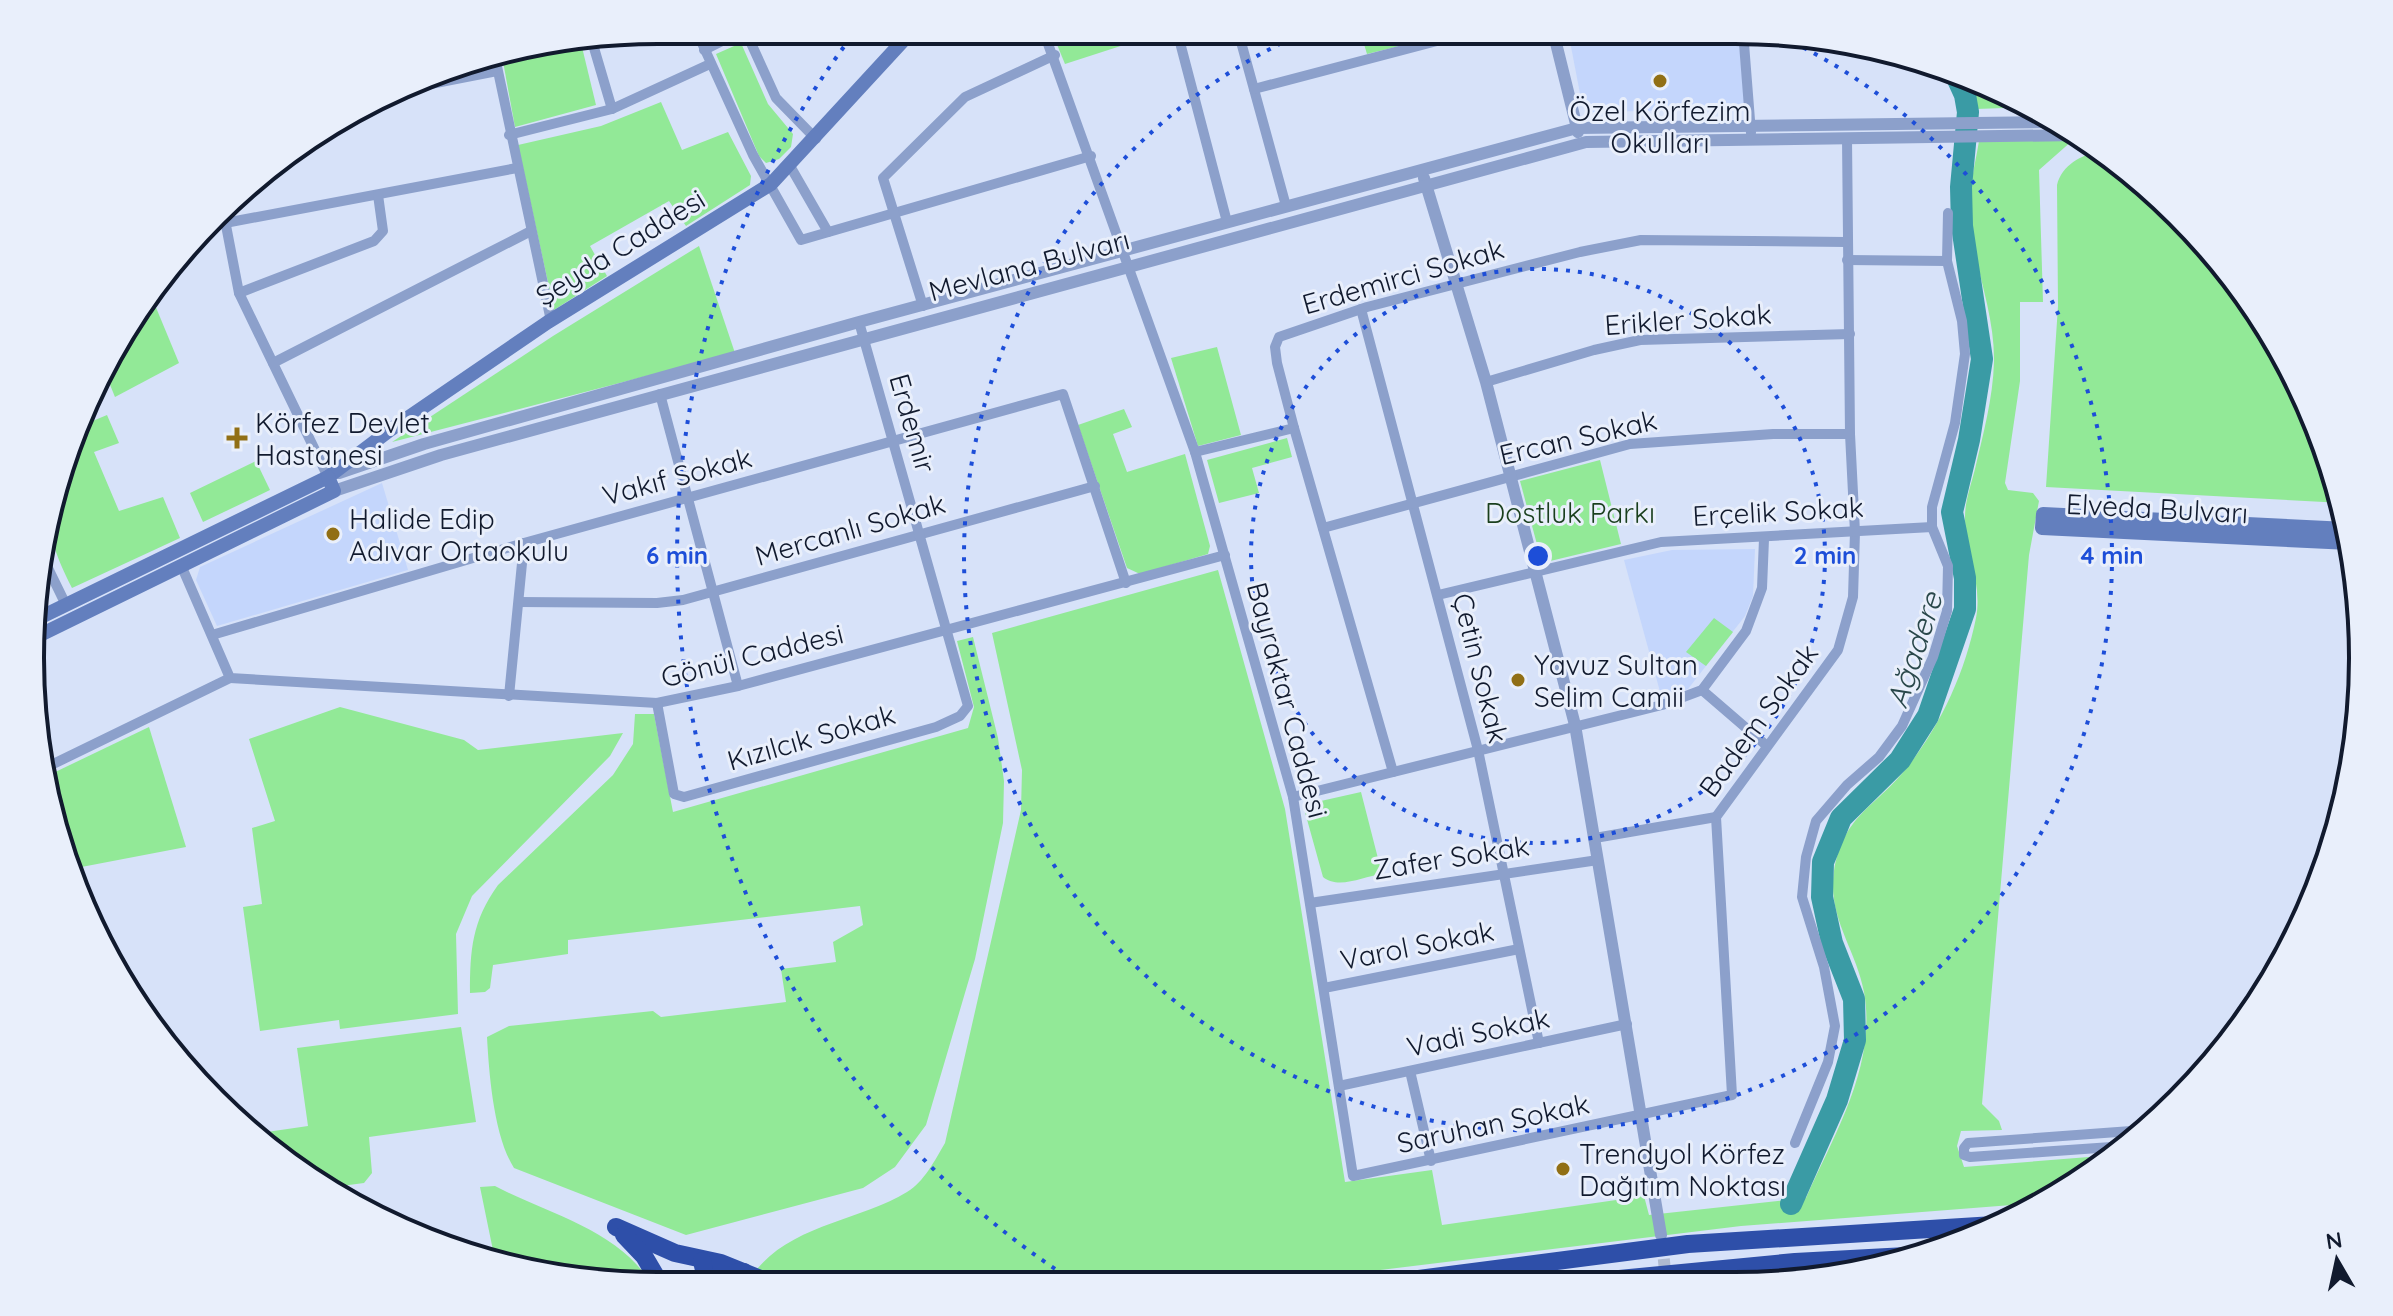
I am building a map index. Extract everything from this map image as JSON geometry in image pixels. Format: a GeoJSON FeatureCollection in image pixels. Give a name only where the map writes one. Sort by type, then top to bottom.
{"type":"FeatureCollection","features":[{"type":"Feature","properties":{"kind":"highway"},"geometry":{"type":"LineString","coordinates":[[654,1272],[644,1256],[616,1227],[675,1253],[721,1263],[744,1272]]}},
{"type":"Feature","properties":{"kind":"highway"},"geometry":{"type":"LineString","coordinates":[[1473,1272],[1688,1244],[1965,1227]]}},
{"type":"Feature","properties":{"kind":"highway"},"geometry":{"type":"LineString","coordinates":[[668,1272],[675,1253]]}},
{"type":"Feature","properties":{"kind":"highway"},"geometry":{"type":"LineString","coordinates":[[1689,1272],[1861,1259]]}},
{"type":"Feature","properties":{"kind":"highway"},"geometry":{"type":"LineString","coordinates":[[702,1261],[704,1272]]}},
{"type":"Feature","properties":{"kind":"main road","name":"Şeyda Caddesi"},"geometry":{"type":"LineString","coordinates":[[331,484],[390,430],[551,321],[771,184],[816,139],[901,44]]}},
{"type":"Feature","properties":{"kind":"main road","name":"Mevlana Bulvarı"},"geometry":{"type":"LineString","coordinates":[[45,633],[181,565],[331,484]]}},
{"type":"Feature","properties":{"kind":"main road","name":"Mevlana Bulvarı"},"geometry":{"type":"LineString","coordinates":[[45,615],[331,484]]}},
{"type":"Feature","properties":{"kind":"main road","name":"Elveda Bulvarı"},"geometry":{"type":"LineString","coordinates":[[2335,528],[2043,514],[2042,528],[2338,542]]}},
{"type":"Feature","properties":{"kind":"street"},"geometry":{"type":"LineString","coordinates":[[702,44],[801,240],[1091,156]]}},
{"type":"Feature","properties":{"kind":"street"},"geometry":{"type":"LineString","coordinates":[[704,50],[716,44]]}},
{"type":"Feature","properties":{"kind":"street"},"geometry":{"type":"LineString","coordinates":[[751,44],[776,98],[816,139]]}},
{"type":"Feature","properties":{"kind":"street","name":"Bayraktar Caddesi"},"geometry":{"type":"LineString","coordinates":[[1050,44],[1195,452],[1293,797],[1353,1176]]}},
{"type":"Feature","properties":{"kind":"street"},"geometry":{"type":"LineString","coordinates":[[1180,44],[1227,222]]}},
{"type":"Feature","properties":{"kind":"street"},"geometry":{"type":"LineString","coordinates":[[1242,44],[1286,206]]}},
{"type":"Feature","properties":{"kind":"street"},"geometry":{"type":"LineString","coordinates":[[1254,89],[1425,44]]}},
{"type":"Feature","properties":{"kind":"street"},"geometry":{"type":"LineString","coordinates":[[1556,44],[1581,143]]}},
{"type":"Feature","properties":{"kind":"street"},"geometry":{"type":"LineString","coordinates":[[1744,44],[1751,139]]}},
{"type":"Feature","properties":{"kind":"street"},"geometry":{"type":"LineString","coordinates":[[594,47],[612,109]]}},
{"type":"Feature","properties":{"kind":"street"},"geometry":{"type":"LineString","coordinates":[[923,306],[883,178],[956,104],[1055,55]]}},
{"type":"Feature","properties":{"kind":"street"},"geometry":{"type":"LineString","coordinates":[[509,135],[612,109],[710,64]]}},
{"type":"Feature","properties":{"kind":"street"},"geometry":{"type":"LineString","coordinates":[[496,66],[551,321]]}},
{"type":"Feature","properties":{"kind":"street"},"geometry":{"type":"LineString","coordinates":[[455,79],[497,71]]}},
{"type":"Feature","properties":{"kind":"street","name":"Mevlana Bulvarı"},"geometry":{"type":"LineString","coordinates":[[331,484],[424,444],[859,322],[1577,128],[1750,125],[1940,131]]}},
{"type":"Feature","properties":{"kind":"street","name":"Mevlana Bulvarı"},"geometry":{"type":"LineString","coordinates":[[331,484],[1581,143],[1847,138],[2039,125]]}},
{"type":"Feature","properties":{"kind":"street","name":"Mevlana Bulvarı"},"geometry":{"type":"LineString","coordinates":[[2004,129],[2053,133]]}},
{"type":"Feature","properties":{"kind":"street","name":"Badem Sokak"},"geometry":{"type":"LineString","coordinates":[[1642,1116],[1732,1095],[1716,817],[1838,650],[1853,597],[1855,532],[1846,242],[1847,138]]}},
{"type":"Feature","properties":{"kind":"street"},"geometry":{"type":"LineString","coordinates":[[790,166],[828,232]]}},
{"type":"Feature","properties":{"kind":"street"},"geometry":{"type":"LineString","coordinates":[[230,218],[378,195],[517,168]]}},
{"type":"Feature","properties":{"kind":"street"},"geometry":{"type":"LineString","coordinates":[[1422,171],[1486,382],[1575,725],[1661,1235]]}},
{"type":"Feature","properties":{"kind":"street"},"geometry":{"type":"LineString","coordinates":[[239,293],[374,241],[383,231],[378,195]]}},
{"type":"Feature","properties":{"kind":"street"},"geometry":{"type":"LineString","coordinates":[[1795,1143],[1828,1062],[1835,1026],[1824,967],[1802,897],[1806,857],[1816,821],[1847,785],[1879,757],[1902,726],[1933,657],[1947,611],[1948,566],[1932,527],[1934,495],[1952,437],[1965,354],[1962,321],[1947,261],[1948,213]]}},
{"type":"Feature","properties":{"kind":"street"},"geometry":{"type":"LineString","coordinates":[[226,222],[239,293],[331,484]]}},
{"type":"Feature","properties":{"kind":"street"},"geometry":{"type":"LineString","coordinates":[[273,363],[531,231]]}},
{"type":"Feature","properties":{"kind":"street","name":"Erdemirci Sokak"},"geometry":{"type":"LineString","coordinates":[[1393,772],[1294,428],[1277,363],[1275,347],[1279,337],[1361,309],[1456,283],[1641,240],[1846,242]]}},
{"type":"Feature","properties":{"kind":"street"},"geometry":{"type":"LineString","coordinates":[[1847,260],[1947,261]]}},
{"type":"Feature","properties":{"kind":"street","name":"Çetin Sokak"},"geometry":{"type":"LineString","coordinates":[[1361,309],[1478,750],[1539,1043]]}},
{"type":"Feature","properties":{"kind":"street","name":"Erdemir"},"geometry":{"type":"LineString","coordinates":[[859,322],[947,630]]}},
{"type":"Feature","properties":{"kind":"street","name":"Erikler Sokak"},"geometry":{"type":"LineString","coordinates":[[1486,382],[1594,350],[1640,340],[1850,334]]}},
{"type":"Feature","properties":{"kind":"street"},"geometry":{"type":"LineString","coordinates":[[660,394],[738,686]]}},
{"type":"Feature","properties":{"kind":"street","name":"Vakıf Sokak"},"geometry":{"type":"LineString","coordinates":[[212,635],[524,543],[1063,394],[1095,486]]}},
{"type":"Feature","properties":{"kind":"street"},"geometry":{"type":"LineString","coordinates":[[1195,452],[1294,428]]}},
{"type":"Feature","properties":{"kind":"street","name":"Ercan Sokak"},"geometry":{"type":"LineString","coordinates":[[1323,528],[1630,444],[1773,434],[1850,434]]}},
{"type":"Feature","properties":{"kind":"street"},"geometry":{"type":"LineString","coordinates":[[1095,486],[1126,583]]}},
{"type":"Feature","properties":{"kind":"street","name":"Mercanlı Sokak"},"geometry":{"type":"LineString","coordinates":[[519,602],[657,603],[713,592],[1095,486]]}},
{"type":"Feature","properties":{"kind":"street","name":"Erçelik Sokak"},"geometry":{"type":"LineString","coordinates":[[1438,595],[1661,542],[1764,539],[1932,527]]}},
{"type":"Feature","properties":{"kind":"street"},"geometry":{"type":"LineString","coordinates":[[1293,797],[1670,703],[1702,690],[1754,616],[1762,588],[1764,539]]}},
{"type":"Feature","properties":{"kind":"street"},"geometry":{"type":"LineString","coordinates":[[509,696],[524,543]]}},
{"type":"Feature","properties":{"kind":"street","name":"Gönül Caddesi"},"geometry":{"type":"LineString","coordinates":[[54,764],[230,678],[657,703],[738,686],[1225,555]]}},
{"type":"Feature","properties":{"kind":"street"},"geometry":{"type":"LineString","coordinates":[[181,565],[230,678]]}},
{"type":"Feature","properties":{"kind":"street"},"geometry":{"type":"LineString","coordinates":[[50,572],[66,605]]}},
{"type":"Feature","properties":{"kind":"street","name":"Kızılcık Sokak"},"geometry":{"type":"LineString","coordinates":[[657,703],[674,794],[693,796],[936,727],[960,716],[969,700],[947,630]]}},
{"type":"Feature","properties":{"kind":"street"},"geometry":{"type":"LineString","coordinates":[[1702,690],[1767,746]]}},
{"type":"Feature","properties":{"kind":"street"},"geometry":{"type":"LineString","coordinates":[[1595,838],[1716,817]]}},
{"type":"Feature","properties":{"kind":"street","name":"Zafer Sokak"},"geometry":{"type":"LineString","coordinates":[[1310,903],[1598,860]]}},
{"type":"Feature","properties":{"kind":"street","name":"Varol Sokak"},"geometry":{"type":"LineString","coordinates":[[1324,988],[1519,949]]}},
{"type":"Feature","properties":{"kind":"street","name":"Vadi Sokak"},"geometry":{"type":"LineString","coordinates":[[1339,1086],[1627,1024]]}},
{"type":"Feature","properties":{"kind":"street"},"geometry":{"type":"LineString","coordinates":[[1410,1071],[1431,1161]]}},
{"type":"Feature","properties":{"kind":"street","name":"Saruhan Sokak"},"geometry":{"type":"LineString","coordinates":[[1353,1176],[1642,1116]]}},
{"type":"Feature","properties":{"kind":"street"},"geometry":{"type":"LineString","coordinates":[[2106,1147],[1964,1155],[1968,1143],[2126,1131]]}},
{"type":"Feature","properties":{"kind":"shaded area","name":"Özel Körfezim Okulları"},"geometry":{"type":"Polygon","coordinates":[[[1570,44],[1739,44],[1745,109],[1591,112],[1582,104],[1570,44]]]}},
{"type":"Feature","properties":{"kind":"shaded area","name":"Halide Edip Adıvar Ortaokulu"},"geometry":{"type":"Polygon","coordinates":[[[382,483],[408,570],[217,626],[196,580],[200,567],[382,483]]]}},
{"type":"Feature","properties":{"kind":"shaded area"},"geometry":{"type":"Polygon","coordinates":[[[1755,549],[1753,596],[1745,616],[1688,689],[1662,699],[1624,560],[1672,550],[1755,549]]]}},
{"type":"Feature","properties":{"kind":"green space"},"geometry":{"type":"Polygon","coordinates":[[[741,44],[768,104],[793,134],[791,147],[779,159],[766,163],[759,156],[716,54],[741,44]]]}},
{"type":"Feature","properties":{"kind":"green space"},"geometry":{"type":"Polygon","coordinates":[[[1057,44],[1127,44],[1065,64],[1057,44]]]}},
{"type":"Feature","properties":{"kind":"green space"},"geometry":{"type":"Polygon","coordinates":[[[1364,44],[1408,44],[1367,54],[1364,44]]]}},
{"type":"Feature","properties":{"kind":"green space"},"geometry":{"type":"Polygon","coordinates":[[[582,49],[596,105],[515,127],[503,64],[582,49]]]}},
{"type":"Feature","properties":{"kind":"green space"},"geometry":{"type":"Polygon","coordinates":[[[1969,91],[2009,108],[1976,109],[1969,91]]]}},
{"type":"Feature","properties":{"kind":"green space"},"geometry":{"type":"Polygon","coordinates":[[[661,102],[682,150],[728,132],[751,176],[750,185],[686,226],[669,201],[590,246],[607,276],[554,310],[518,145],[601,126],[661,102]]]}},
{"type":"Feature","properties":{"kind":"green space"},"geometry":{"type":"Polygon","coordinates":[[[2065,140],[2070,143],[2039,170],[2043,302],[2020,302],[2020,381],[2005,483],[2008,490],[2033,493],[2039,501],[2029,555],[1982,1104],[1999,1121],[2002,1130],[1961,1131],[1957,1146],[1964,1167],[2093,1157],[2015,1205],[1741,1226],[1364,1272],[765,1272],[757,1269],[790,1242],[888,1202],[913,1188],[924,1177],[945,1143],[1021,810],[1022,770],[992,633],[1218,570],[1285,809],[1345,1182],[1432,1170],[1442,1225],[1644,1196],[1649,1215],[1806,1198],[1851,1098],[1864,1046],[1864,992],[1835,903],[1834,871],[1838,852],[1852,825],[1905,770],[1940,718],[1958,679],[1976,618],[1977,592],[1965,530],[1965,511],[1987,416],[1994,362],[1991,326],[1969,209],[1979,141],[2065,140]]]}},
{"type":"Feature","properties":{"kind":"green space"},"geometry":{"type":"Polygon","coordinates":[[[2086,155],[2140,196],[2169,224],[2197,253],[2246,317],[2286,386],[2329,502],[2046,487],[2058,306],[2057,185],[2063,172],[2086,155]]]}},
{"type":"Feature","properties":{"kind":"green space"},"geometry":{"type":"Polygon","coordinates":[[[699,246],[735,353],[392,442],[553,336],[699,246]]]}},
{"type":"Feature","properties":{"kind":"green space"},"geometry":{"type":"Polygon","coordinates":[[[155,306],[179,363],[115,397],[109,382],[155,306]]]}},
{"type":"Feature","properties":{"kind":"green space"},"geometry":{"type":"Polygon","coordinates":[[[1217,347],[1241,435],[1198,446],[1171,358],[1217,347]]]}},
{"type":"Feature","properties":{"kind":"green space"},"geometry":{"type":"Polygon","coordinates":[[[1124,409],[1132,427],[1113,434],[1127,472],[1185,454],[1210,546],[1208,554],[1140,574],[1127,568],[1078,425],[1124,409]]]}},
{"type":"Feature","properties":{"kind":"green space"},"geometry":{"type":"Polygon","coordinates":[[[107,415],[119,443],[94,452],[119,511],[163,497],[180,538],[72,588],[55,546],[65,499],[92,421],[107,415]]]}},
{"type":"Feature","properties":{"kind":"green space"},"geometry":{"type":"Polygon","coordinates":[[[1287,438],[1292,457],[1252,468],[1259,493],[1219,503],[1207,460],[1287,438]]]}},
{"type":"Feature","properties":{"kind":"green space","name":"Dostluk Parkı"},"geometry":{"type":"Polygon","coordinates":[[[1600,460],[1621,544],[1542,563],[1520,481],[1600,460]]]}},
{"type":"Feature","properties":{"kind":"green space"},"geometry":{"type":"Polygon","coordinates":[[[256,461],[270,490],[203,522],[190,493],[256,461]]]}},
{"type":"Feature","properties":{"kind":"green space"},"geometry":{"type":"Polygon","coordinates":[[[1714,618],[1733,632],[1706,666],[1686,652],[1714,618]]]}},
{"type":"Feature","properties":{"kind":"green space"},"geometry":{"type":"Polygon","coordinates":[[[973,637],[998,738],[1004,781],[1003,823],[975,959],[926,1125],[895,1167],[863,1188],[686,1235],[514,1168],[497,1123],[487,1037],[509,1026],[653,1011],[661,1017],[786,1002],[781,969],[836,962],[833,942],[863,925],[860,906],[568,940],[568,954],[493,965],[490,988],[485,992],[470,993],[474,936],[489,898],[498,885],[613,775],[633,744],[635,714],[654,714],[673,812],[968,728],[974,707],[957,641],[973,637]]]}},
{"type":"Feature","properties":{"kind":"green space"},"geometry":{"type":"Polygon","coordinates":[[[340,707],[464,740],[478,750],[623,733],[610,756],[472,896],[456,934],[458,1014],[340,1029],[339,1020],[260,1031],[243,907],[262,904],[252,828],[275,821],[249,739],[340,707]]]}},
{"type":"Feature","properties":{"kind":"green space"},"geometry":{"type":"Polygon","coordinates":[[[149,727],[186,847],[81,867],[55,772],[149,727]]]}},
{"type":"Feature","properties":{"kind":"green space"},"geometry":{"type":"Polygon","coordinates":[[[1361,792],[1382,874],[1344,882],[1329,881],[1323,877],[1303,805],[1361,792]]]}},
{"type":"Feature","properties":{"kind":"green space"},"geometry":{"type":"Polygon","coordinates":[[[461,1027],[476,1122],[369,1137],[372,1173],[364,1183],[344,1186],[268,1132],[308,1126],[297,1048],[461,1027]]]}},
{"type":"Feature","properties":{"kind":"green space"},"geometry":{"type":"Polygon","coordinates":[[[495,1186],[581,1225],[621,1250],[642,1272],[578,1267],[493,1249],[480,1187],[495,1186]]]}},
{"type":"Feature","properties":{"kind":"waterway","name":"Ağadere"},"geometry":{"type":"LineString","coordinates":[[1791,1204],[1837,1100],[1855,1040],[1854,999],[1832,943],[1822,897],[1823,862],[1841,818],[1900,760],[1928,716],[1965,609],[1965,578],[1952,512],[1969,440],[1982,359],[1962,226],[1961,187],[1968,112],[1962,88]]}},
{"type":"Feature","properties":{"kind":"tunnel"},"geometry":{"type":"LineString","coordinates":[[1662,1241],[1665,1272]]}},
{"type":"Feature","properties":{"kind":"place","name":"Özel Körfezim Okulları"},"geometry":{"type":"Point","coordinates":[1660,81]}},
{"type":"Feature","properties":{"kind":"place","name":"Körfez Devlet Hastanesi"},"geometry":{"type":"Point","coordinates":[237,438]}},
{"type":"Feature","properties":{"kind":"place","name":"Halide Edip Adıvar Ortaokulu"},"geometry":{"type":"Point","coordinates":[333,534]}},
{"type":"Feature","properties":{"kind":"place","name":"Yavuz Sultan Selim Camii"},"geometry":{"type":"Point","coordinates":[1518,680]}},
{"type":"Feature","properties":{"kind":"place","name":"Trendyol Körfez Dağıtım Noktası"},"geometry":{"type":"Point","coordinates":[1563,1169]}}]}
